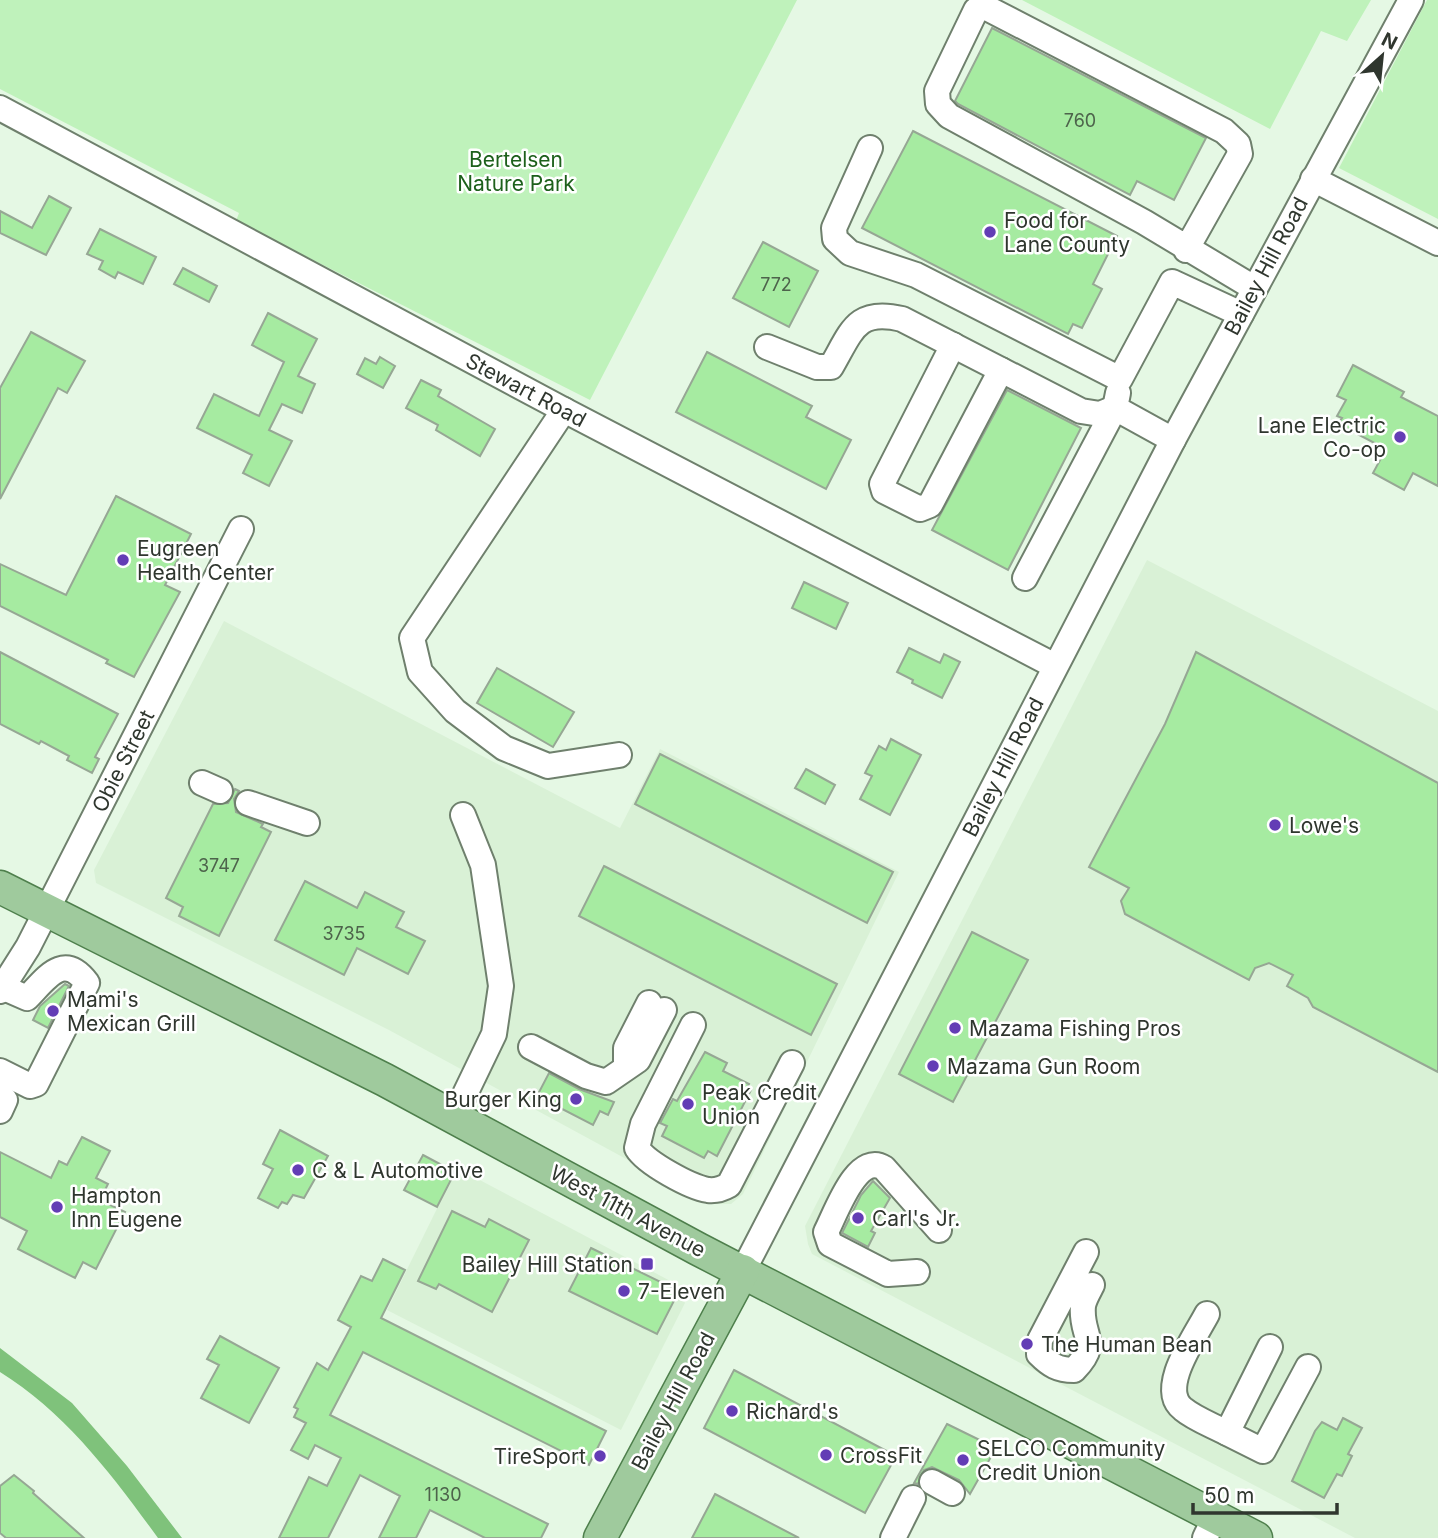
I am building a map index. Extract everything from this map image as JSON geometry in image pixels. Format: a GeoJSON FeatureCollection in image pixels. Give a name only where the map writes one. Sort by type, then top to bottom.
{"type":"FeatureCollection","features":[{"type":"Feature","properties":{"kind":"main road","name":"West 11th Avenue"},"geometry":{"type":"LineString","coordinates":[[0,887],[454,1117],[743,1271],[1210,1527],[1256,1538]]}},
{"type":"Feature","properties":{"kind":"main road","name":"Bailey Hill Road"},"geometry":{"type":"LineString","coordinates":[[600,1538],[743,1271]]}},
{"type":"Feature","properties":{"kind":"street","name":"Bailey Hill Road"},"geometry":{"type":"LineString","coordinates":[[743,1271],[1173,440],[1411,0]]}},
{"type":"Feature","properties":{"kind":"street"},"geometry":{"type":"LineString","coordinates":[[1186,250],[1240,154],[1238,144],[1224,131],[985,7],[976,10],[937,91],[938,104],[949,116],[1144,222],[1186,250],[1254,288]]}},
{"type":"Feature","properties":{"kind":"street","name":"Stewart Road"},"geometry":{"type":"LineString","coordinates":[[0,108],[564,410],[1055,666]]}},
{"type":"Feature","properties":{"kind":"street"},"geometry":{"type":"LineString","coordinates":[[870,148],[834,228],[835,239],[850,253],[916,275],[1120,379]]}},
{"type":"Feature","properties":{"kind":"street"},"geometry":{"type":"LineString","coordinates":[[1313,179],[1438,243]]}},
{"type":"Feature","properties":{"kind":"street"},"geometry":{"type":"LineString","coordinates":[[1025,578],[1115,408],[1120,379],[1172,282],[1241,314]]}},
{"type":"Feature","properties":{"kind":"street"},"geometry":{"type":"LineString","coordinates":[[767,347],[817,367],[831,367],[855,325],[870,315],[882,314],[902,319],[1081,411],[1100,414],[1115,408]]}},
{"type":"Feature","properties":{"kind":"street"},"geometry":{"type":"LineString","coordinates":[[953,345],[882,484],[884,491],[920,509],[930,505],[1002,370]]}},
{"type":"Feature","properties":{"kind":"street"},"geometry":{"type":"LineString","coordinates":[[1115,408],[1173,440]]}},
{"type":"Feature","properties":{"kind":"street"},"geometry":{"type":"LineString","coordinates":[[564,410],[412,638],[420,672],[455,711],[504,748],[548,766],[618,755]]}},
{"type":"Feature","properties":{"kind":"street","name":"Obie Street"},"geometry":{"type":"LineString","coordinates":[[1,989],[47,909],[241,529]]}},
{"type":"Feature","properties":{"kind":"street"},"geometry":{"type":"LineString","coordinates":[[248,803],[307,823]]}},
{"type":"Feature","properties":{"kind":"street"},"geometry":{"type":"LineString","coordinates":[[454,1117],[494,1034],[501,986],[483,865],[463,815]]}},
{"type":"Feature","properties":{"kind":"street"},"geometry":{"type":"LineString","coordinates":[[0,1071],[30,1086],[36,1084],[86,983],[71,970],[62,967],[54,971],[27,998],[1,989]]}},
{"type":"Feature","properties":{"kind":"street"},"geometry":{"type":"LineString","coordinates":[[531,1047],[598,1081],[614,1079],[626,1065],[626,1048],[657,1006]]}},
{"type":"Feature","properties":{"kind":"street"},"geometry":{"type":"LineString","coordinates":[[693,1025],[643,1124],[637,1148],[651,1163],[700,1188],[710,1190],[729,1185],[792,1063]]}},
{"type":"Feature","properties":{"kind":"street"},"geometry":{"type":"LineString","coordinates":[[0,1094],[5,1100],[0,1111]]}},
{"type":"Feature","properties":{"kind":"street"},"geometry":{"type":"LineString","coordinates":[[917,1272],[888,1274],[826,1240],[826,1232],[856,1174],[868,1164],[876,1163],[884,1168],[939,1230]]}},
{"type":"Feature","properties":{"kind":"street"},"geometry":{"type":"LineString","coordinates":[[1086,1252],[1040,1340],[1039,1354],[1050,1365],[1062,1370],[1074,1370],[1086,1358],[1091,1341],[1083,1306],[1092,1284]]}},
{"type":"Feature","properties":{"kind":"street"},"geometry":{"type":"LineString","coordinates":[[1207,1314],[1174,1378],[1172,1394],[1181,1408],[1227,1433],[1263,1451],[1308,1367]]}},
{"type":"Feature","properties":{"kind":"street"},"geometry":{"type":"LineString","coordinates":[[1227,1433],[1270,1347]]}},
{"type":"Feature","properties":{"kind":"street"},"geometry":{"type":"LineString","coordinates":[[893,1538],[913,1498]]}},
{"type":"Feature","properties":{"kind":"shaded area"},"geometry":{"type":"Polygon","coordinates":[[[1147,560],[1438,711],[1438,1538],[1355,1538],[812,1254],[808,1244],[805,1226],[1147,560]]]}},
{"type":"Feature","properties":{"kind":"shaded area"},"geometry":{"type":"Polygon","coordinates":[[[224,621],[620,828],[660,749],[899,872],[743,1194],[731,1204],[709,1204],[389,1030],[96,883],[94,870],[224,621]]]}},
{"type":"Feature","properties":{"kind":"shaded area"},"geometry":{"type":"Polygon","coordinates":[[[457,1168],[676,1284],[685,1303],[621,1430],[387,1310],[457,1168]]]}},
{"type":"Feature","properties":{"kind":"shaded area"},"geometry":{"type":"Polygon","coordinates":[[[0,1348],[72,1403],[127,1466],[182,1538],[158,1538],[87,1447],[24,1388],[0,1372],[0,1348]]]}},
{"type":"Feature","properties":{"kind":"green space","name":"Bertelsen Nature Park"},"geometry":{"type":"Polygon","coordinates":[[[0,0],[797,0],[590,400],[236,221],[239,213],[0,89],[0,0]]]}},
{"type":"Feature","properties":{"kind":"green space"},"geometry":{"type":"Polygon","coordinates":[[[1022,0],[1371,0],[1347,41],[1321,31],[1270,129],[1022,0]]]}},
{"type":"Feature","properties":{"kind":"green space"},"geometry":{"type":"Polygon","coordinates":[[[1427,0],[1438,0],[1438,219],[1339,168],[1427,0]]]}},
{"type":"Feature","properties":{"kind":"building"},"geometry":{"type":"Polygon","coordinates":[[[992,28],[1206,138],[1174,200],[1137,181],[1130,195],[958,104],[955,101],[992,28]]]}},
{"type":"Feature","properties":{"kind":"building","name":"Food for Lane County"},"geometry":{"type":"Polygon","coordinates":[[[913,131],[1117,236],[1093,284],[1102,289],[1082,328],[1073,324],[1068,334],[862,228],[913,131]]]}},
{"type":"Feature","properties":{"kind":"building"},"geometry":{"type":"Polygon","coordinates":[[[49,196],[71,208],[46,255],[0,233],[0,211],[32,228],[49,196]]]}},
{"type":"Feature","properties":{"kind":"building"},"geometry":{"type":"Polygon","coordinates":[[[100,229],[156,257],[143,284],[118,272],[115,278],[99,269],[103,261],[87,254],[100,229]]]}},
{"type":"Feature","properties":{"kind":"building"},"geometry":{"type":"Polygon","coordinates":[[[763,242],[818,271],[789,327],[733,298],[763,242]]]}},
{"type":"Feature","properties":{"kind":"building"},"geometry":{"type":"Polygon","coordinates":[[[183,268],[217,286],[209,302],[174,284],[183,268]]]}},
{"type":"Feature","properties":{"kind":"building"},"geometry":{"type":"Polygon","coordinates":[[[268,313],[317,339],[298,376],[315,384],[302,413],[282,404],[269,430],[292,441],[269,486],[243,473],[252,455],[197,428],[214,394],[259,416],[284,362],[252,345],[268,313]]]}},
{"type":"Feature","properties":{"kind":"building"},"geometry":{"type":"Polygon","coordinates":[[[31,332],[85,361],[67,393],[58,388],[0,499],[0,388],[31,332]]]}},
{"type":"Feature","properties":{"kind":"building"},"geometry":{"type":"Polygon","coordinates":[[[707,352],[812,406],[806,417],[851,440],[826,489],[676,412],[707,352]]]}},
{"type":"Feature","properties":{"kind":"building"},"geometry":{"type":"Polygon","coordinates":[[[380,357],[395,366],[383,388],[357,374],[365,358],[376,364],[380,357]]]}},
{"type":"Feature","properties":{"kind":"building","name":"Lane Electric Co-op"},"geometry":{"type":"Polygon","coordinates":[[[1353,365],[1404,392],[1401,397],[1438,416],[1438,486],[1413,473],[1404,490],[1373,473],[1386,449],[1338,424],[1342,418],[1337,416],[1346,400],[1337,396],[1353,365]]]}},
{"type":"Feature","properties":{"kind":"building"},"geometry":{"type":"Polygon","coordinates":[[[421,380],[441,390],[438,396],[495,429],[480,456],[436,430],[438,425],[406,408],[421,380]]]}},
{"type":"Feature","properties":{"kind":"building"},"geometry":{"type":"Polygon","coordinates":[[[1007,390],[1081,428],[1008,570],[932,530],[1007,390]]]}},
{"type":"Feature","properties":{"kind":"building"},"geometry":{"type":"Polygon","coordinates":[[[116,496],[191,534],[165,585],[180,592],[134,677],[106,663],[108,660],[0,606],[0,564],[66,595],[116,496]]]}},
{"type":"Feature","properties":{"kind":"building"},"geometry":{"type":"Polygon","coordinates":[[[804,582],[848,603],[836,629],[792,608],[804,582]]]}},
{"type":"Feature","properties":{"kind":"building"},"geometry":{"type":"Polygon","coordinates":[[[909,648],[940,663],[944,654],[960,662],[942,698],[897,672],[909,648]]]}},
{"type":"Feature","properties":{"kind":"building"},"geometry":{"type":"Polygon","coordinates":[[[0,652],[118,714],[95,757],[99,759],[92,773],[67,760],[69,756],[41,741],[39,744],[0,724],[0,652]]]}},
{"type":"Feature","properties":{"kind":"building","name":"Lowe's"},"geometry":{"type":"Polygon","coordinates":[[[1196,652],[1438,783],[1438,1072],[1313,1007],[1308,998],[1287,986],[1293,975],[1269,963],[1255,968],[1249,980],[1125,914],[1121,901],[1129,888],[1089,867],[1165,724],[1196,652]]]}},
{"type":"Feature","properties":{"kind":"building"},"geometry":{"type":"Polygon","coordinates":[[[497,668],[574,712],[553,747],[477,703],[497,668]]]}},
{"type":"Feature","properties":{"kind":"building"},"geometry":{"type":"Polygon","coordinates":[[[891,739],[921,755],[890,815],[860,799],[872,776],[865,773],[879,746],[886,750],[891,739]]]}},
{"type":"Feature","properties":{"kind":"building"},"geometry":{"type":"Polygon","coordinates":[[[660,754],[893,872],[867,923],[635,804],[660,754]]]}},
{"type":"Feature","properties":{"kind":"building"},"geometry":{"type":"Polygon","coordinates":[[[806,769],[835,785],[825,804],[795,788],[806,769]]]}},
{"type":"Feature","properties":{"kind":"building"},"geometry":{"type":"Polygon","coordinates":[[[235,789],[239,791],[234,799],[236,812],[263,824],[261,827],[271,832],[219,936],[179,916],[183,907],[166,898],[213,804],[228,803],[235,789]]]}},
{"type":"Feature","properties":{"kind":"building"},"geometry":{"type":"Polygon","coordinates":[[[604,866],[837,984],[811,1035],[579,916],[604,866]]]}},
{"type":"Feature","properties":{"kind":"building"},"geometry":{"type":"Polygon","coordinates":[[[305,881],[357,908],[365,892],[404,912],[396,927],[425,941],[408,974],[357,948],[344,975],[275,940],[305,881]]]}},
{"type":"Feature","properties":{"kind":"building"},"geometry":{"type":"Polygon","coordinates":[[[972,932],[1028,960],[953,1102],[899,1074],[972,932]]]}},
{"type":"Feature","properties":{"kind":"building"},"geometry":{"type":"Polygon","coordinates":[[[65,984],[69,986],[48,1028],[33,1020],[40,1006],[65,984]]]}},
{"type":"Feature","properties":{"kind":"building","name":"Peak Credit Union"},"geometry":{"type":"Polygon","coordinates":[[[705,1052],[727,1063],[723,1071],[749,1084],[747,1088],[751,1090],[717,1156],[708,1151],[704,1158],[662,1136],[667,1126],[660,1123],[673,1099],[677,1101],[705,1052]]]}},
{"type":"Feature","properties":{"kind":"building","name":"Burger King"},"geometry":{"type":"Polygon","coordinates":[[[549,1073],[579,1089],[614,1102],[608,1115],[600,1111],[593,1125],[537,1096],[549,1073]]]}},
{"type":"Feature","properties":{"kind":"building","name":"C & L Automotive"},"geometry":{"type":"Polygon","coordinates":[[[280,1130],[328,1156],[304,1198],[293,1195],[287,1204],[282,1202],[278,1208],[258,1198],[273,1169],[263,1164],[280,1130]]]}},
{"type":"Feature","properties":{"kind":"building","name":"Hampton Inn Eugene"},"geometry":{"type":"Polygon","coordinates":[[[82,1137],[110,1151],[96,1178],[108,1184],[100,1200],[125,1212],[96,1269],[83,1262],[75,1278],[18,1249],[27,1231],[0,1217],[0,1152],[51,1178],[59,1161],[67,1165],[82,1137]]]}},
{"type":"Feature","properties":{"kind":"building"},"geometry":{"type":"Polygon","coordinates":[[[423,1155],[455,1172],[437,1207],[404,1190],[423,1155]]]}},
{"type":"Feature","properties":{"kind":"building"},"geometry":{"type":"Polygon","coordinates":[[[873,1181],[890,1198],[871,1231],[875,1233],[868,1247],[842,1233],[861,1195],[873,1181]]]}},
{"type":"Feature","properties":{"kind":"building"},"geometry":{"type":"Polygon","coordinates":[[[452,1211],[485,1227],[489,1219],[529,1240],[492,1312],[439,1284],[436,1289],[418,1281],[452,1211]]]}},
{"type":"Feature","properties":{"kind":"building","name":"7-Eleven"},"geometry":{"type":"Polygon","coordinates":[[[591,1248],[679,1291],[657,1334],[569,1291],[591,1248]]]}},
{"type":"Feature","properties":{"kind":"building"},"geometry":{"type":"Polygon","coordinates":[[[383,1259],[405,1270],[381,1318],[606,1431],[589,1465],[363,1352],[330,1415],[548,1524],[541,1538],[485,1538],[430,1510],[416,1538],[379,1538],[400,1496],[360,1475],[328,1538],[279,1538],[309,1477],[327,1486],[341,1458],[315,1445],[308,1459],[291,1450],[306,1423],[294,1417],[298,1409],[294,1407],[317,1363],[328,1370],[351,1327],[338,1320],[361,1276],[372,1281],[383,1259]]]}},
{"type":"Feature","properties":{"kind":"building"},"geometry":{"type":"Polygon","coordinates":[[[220,1336],[279,1368],[249,1423],[201,1398],[219,1365],[207,1359],[220,1336]]]}},
{"type":"Feature","properties":{"kind":"building"},"geometry":{"type":"Polygon","coordinates":[[[734,1370],[896,1456],[865,1513],[704,1428],[734,1370]]]}},
{"type":"Feature","properties":{"kind":"building"},"geometry":{"type":"Polygon","coordinates":[[[1343,1418],[1362,1428],[1348,1454],[1352,1456],[1342,1476],[1337,1474],[1324,1498],[1292,1481],[1315,1431],[1322,1422],[1337,1430],[1343,1418]]]}},
{"type":"Feature","properties":{"kind":"building"},"geometry":{"type":"Polygon","coordinates":[[[947,1424],[996,1448],[970,1494],[959,1480],[932,1467],[924,1470],[918,1484],[914,1483],[947,1424]]]}},
{"type":"Feature","properties":{"kind":"building"},"geometry":{"type":"Polygon","coordinates":[[[14,1475],[84,1538],[6,1538],[0,1533],[0,1486],[14,1475]]]}},
{"type":"Feature","properties":{"kind":"building"},"geometry":{"type":"Polygon","coordinates":[[[715,1494],[799,1538],[692,1538],[715,1494]]]}},
{"type":"Feature","properties":{"kind":"place","name":"Food for Lane County"},"geometry":{"type":"Point","coordinates":[990,232]}},
{"type":"Feature","properties":{"kind":"place","name":"Lane Electric Co-op"},"geometry":{"type":"Point","coordinates":[1400,437]}},
{"type":"Feature","properties":{"kind":"place","name":"Eugreen Health Center"},"geometry":{"type":"Point","coordinates":[123,560]}},
{"type":"Feature","properties":{"kind":"place","name":"Lowe's"},"geometry":{"type":"Point","coordinates":[1275,825]}},
{"type":"Feature","properties":{"kind":"place","name":"Mami's Mexican Grill"},"geometry":{"type":"Point","coordinates":[53,1011]}},
{"type":"Feature","properties":{"kind":"place","name":"Mazama Fishing Pros"},"geometry":{"type":"Point","coordinates":[955,1028]}},
{"type":"Feature","properties":{"kind":"place","name":"Mazama Gun Room"},"geometry":{"type":"Point","coordinates":[933,1066]}},
{"type":"Feature","properties":{"kind":"place","name":"Burger King"},"geometry":{"type":"Point","coordinates":[576,1099]}},
{"type":"Feature","properties":{"kind":"place","name":"Peak Credit Union"},"geometry":{"type":"Point","coordinates":[688,1104]}},
{"type":"Feature","properties":{"kind":"place","name":"C & L Automotive"},"geometry":{"type":"Point","coordinates":[298,1170]}},
{"type":"Feature","properties":{"kind":"place","name":"Hampton Inn Eugene"},"geometry":{"type":"Point","coordinates":[57,1207]}},
{"type":"Feature","properties":{"kind":"place","name":"Carl's Jr."},"geometry":{"type":"Point","coordinates":[858,1218]}},
{"type":"Feature","properties":{"kind":"place","name":"Bailey Hill Station"},"geometry":{"type":"Point","coordinates":[647,1264]}},
{"type":"Feature","properties":{"kind":"place","name":"7-Eleven"},"geometry":{"type":"Point","coordinates":[624,1291]}},
{"type":"Feature","properties":{"kind":"place","name":"The Human Bean"},"geometry":{"type":"Point","coordinates":[1027,1344]}},
{"type":"Feature","properties":{"kind":"place","name":"Richard's"},"geometry":{"type":"Point","coordinates":[732,1411]}},
{"type":"Feature","properties":{"kind":"place","name":"CrossFit"},"geometry":{"type":"Point","coordinates":[826,1455]}},
{"type":"Feature","properties":{"kind":"place","name":"TireSport"},"geometry":{"type":"Point","coordinates":[600,1456]}},
{"type":"Feature","properties":{"kind":"place","name":"SELCO Community Credit Union"},"geometry":{"type":"Point","coordinates":[963,1460]}}]}
